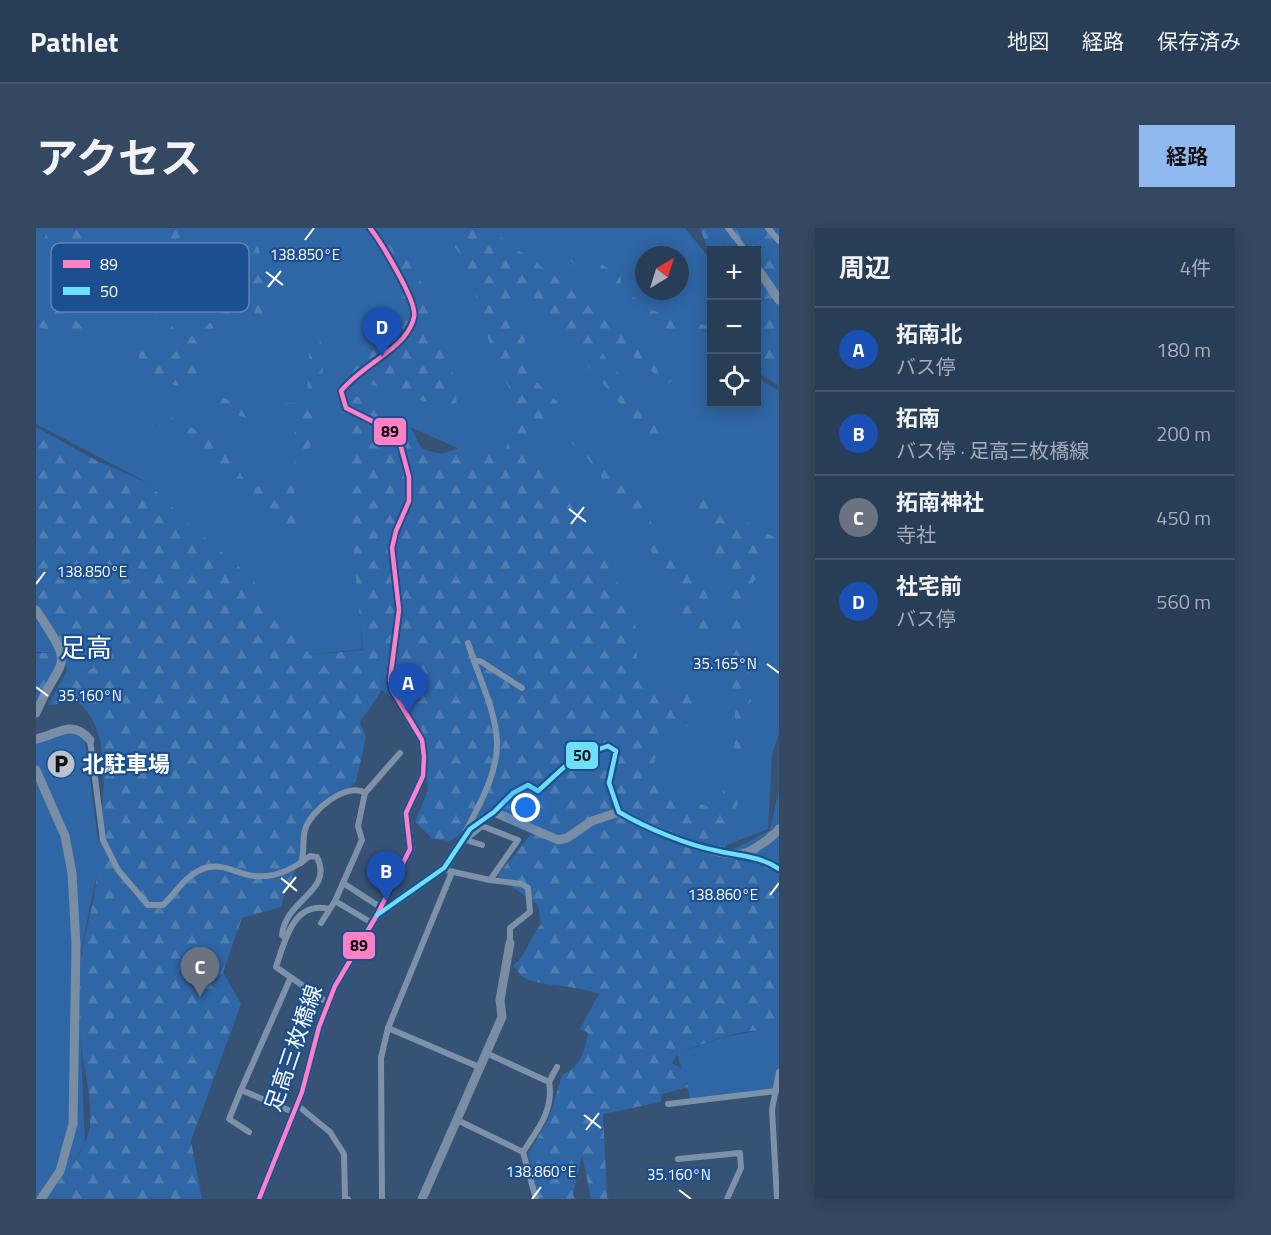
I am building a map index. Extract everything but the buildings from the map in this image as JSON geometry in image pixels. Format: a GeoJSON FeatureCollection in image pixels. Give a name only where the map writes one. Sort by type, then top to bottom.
{"type":"FeatureCollection","features":[{"type":"Feature","properties":{"kind":"street","name":"足高三枚橋線"},"geometry":{"type":"LineString","coordinates":[[259,1199],[295,1108],[328,1004],[340,974],[376,915],[410,849],[406,813],[423,776],[422,740],[392,690],[390,680],[399,610],[392,548],[396,531],[409,501],[409,477],[405,458],[401,447],[386,428],[346,408],[341,391],[350,379],[405,336],[414,318],[414,310],[397,272],[381,242],[370,228]]}},
{"type":"Feature","properties":{"kind":"street"},"geometry":{"type":"LineString","coordinates":[[728,228],[742,246]]}},
{"type":"Feature","properties":{"kind":"street"},"geometry":{"type":"LineString","coordinates":[[768,228],[779,241]]}},
{"type":"Feature","properties":{"kind":"street"},"geometry":{"type":"LineString","coordinates":[[761,273],[779,300]]}},
{"type":"Feature","properties":{"kind":"street"},"geometry":{"type":"LineString","coordinates":[[36,610],[53,634],[63,657],[60,671],[36,713]]}},
{"type":"Feature","properties":{"kind":"street"},"geometry":{"type":"LineString","coordinates":[[464,840],[483,798],[495,761],[497,743],[468,643]]}},
{"type":"Feature","properties":{"kind":"street"},"geometry":{"type":"LineString","coordinates":[[474,661],[480,661],[522,688]]}},
{"type":"Feature","properties":{"kind":"street"},"geometry":{"type":"LineString","coordinates":[[36,740],[70,727],[79,730],[90,740],[103,840],[118,870],[148,905],[163,905],[186,879],[203,868],[222,867],[260,877],[279,875],[310,856],[317,857],[321,865],[320,881],[314,890],[295,905],[287,917],[282,935],[285,938]]}},
{"type":"Feature","properties":{"kind":"street"},"geometry":{"type":"LineString","coordinates":[[382,1199],[381,1058],[388,1028],[414,970],[448,870],[470,829],[494,812],[513,792],[528,785],[538,791],[574,758],[608,746],[616,751],[609,783],[619,812]]}},
{"type":"Feature","properties":{"kind":"street"},"geometry":{"type":"LineString","coordinates":[[321,923],[335,901],[362,840],[358,826],[365,793],[400,753]]}},
{"type":"Feature","properties":{"kind":"street"},"geometry":{"type":"LineString","coordinates":[[36,771],[65,836],[72,873],[76,945],[74,1124],[60,1171],[41,1199]]}},
{"type":"Feature","properties":{"kind":"street"},"geometry":{"type":"LineString","coordinates":[[301,863],[304,853],[304,831],[311,818],[348,790],[359,789],[365,793]]}},
{"type":"Feature","properties":{"kind":"street"},"geometry":{"type":"LineString","coordinates":[[494,812],[558,840],[567,838],[592,821],[619,812],[662,833],[717,851],[741,854],[768,862],[779,869]]}},
{"type":"Feature","properties":{"kind":"street"},"geometry":{"type":"LineString","coordinates":[[464,840],[482,826],[518,840],[490,880]]}},
{"type":"Feature","properties":{"kind":"street"},"geometry":{"type":"LineString","coordinates":[[741,854],[760,844],[779,829]]}},
{"type":"Feature","properties":{"kind":"street"},"geometry":{"type":"LineString","coordinates":[[464,840],[482,845]]}},
{"type":"Feature","properties":{"kind":"street"},"geometry":{"type":"LineString","coordinates":[[376,915],[448,870],[490,880],[522,884],[528,888],[530,912],[510,928],[510,942],[500,1000],[502,1017],[422,1199]]}},
{"type":"Feature","properties":{"kind":"street"},"geometry":{"type":"LineString","coordinates":[[343,883],[376,915]]}},
{"type":"Feature","properties":{"kind":"street"},"geometry":{"type":"LineString","coordinates":[[335,901],[376,915]]}},
{"type":"Feature","properties":{"kind":"street"},"geometry":{"type":"LineString","coordinates":[[328,1004],[276,967],[285,938],[304,910],[313,906],[329,909]]}},
{"type":"Feature","properties":{"kind":"street"},"geometry":{"type":"LineString","coordinates":[[249,1132],[229,1119],[290,979]]}},
{"type":"Feature","properties":{"kind":"street"},"geometry":{"type":"LineString","coordinates":[[388,1028],[479,1067]]}},
{"type":"Feature","properties":{"kind":"street"},"geometry":{"type":"LineString","coordinates":[[486,1053],[549,1082]]}},
{"type":"Feature","properties":{"kind":"street"},"geometry":{"type":"LineString","coordinates":[[536,1199],[523,1152],[546,1116],[552,1098],[549,1082],[557,1067]]}},
{"type":"Feature","properties":{"kind":"street"},"geometry":{"type":"LineString","coordinates":[[777,1199],[772,1110],[779,1072]]}},
{"type":"Feature","properties":{"kind":"street"},"geometry":{"type":"LineString","coordinates":[[242,1090],[295,1108],[330,1132],[344,1154],[345,1198],[348,1199]]}},
{"type":"Feature","properties":{"kind":"street"},"geometry":{"type":"LineString","coordinates":[[668,1104],[776,1091]]}},
{"type":"Feature","properties":{"kind":"street"},"geometry":{"type":"LineString","coordinates":[[457,1120],[523,1152]]}},
{"type":"Feature","properties":{"kind":"street"},"geometry":{"type":"LineString","coordinates":[[678,1158],[740,1153],[741,1168],[727,1199]]}},
{"type":"Feature","properties":{"kind":"green space"},"geometry":{"type":"Polygon","coordinates":[[[36,228],[685,228],[707,255],[707,408],[761,408],[761,380],[779,391],[779,734],[772,754],[768,829],[725,846],[629,784],[539,484],[349,400],[362,649],[310,655],[148,483],[36,424],[36,228]]]}},
{"type":"Feature","properties":{"kind":"green space"},"geometry":{"type":"Polygon","coordinates":[[[49,228],[101,228],[102,238],[96,243],[71,240],[51,243],[51,247],[38,252],[49,228]]]}},
{"type":"Feature","properties":{"kind":"green space"},"geometry":{"type":"Polygon","coordinates":[[[158,228],[181,228],[182,236],[172,243],[158,228]]]}},
{"type":"Feature","properties":{"kind":"green space"},"geometry":{"type":"Polygon","coordinates":[[[358,228],[390,228],[408,255],[437,313],[431,325],[455,377],[457,411],[343,376],[378,336],[397,319],[399,294],[385,249],[358,228]]]}},
{"type":"Feature","properties":{"kind":"green space"},"geometry":{"type":"Polygon","coordinates":[[[439,228],[488,228],[635,334],[680,371],[668,384],[626,351],[575,317],[650,416],[664,441],[658,447],[578,355],[561,332],[519,295],[513,306],[525,335],[524,356],[532,378],[558,402],[547,425],[531,425],[525,450],[530,461],[560,487],[627,598],[635,614],[638,673],[654,689],[683,690],[694,697],[697,710],[691,725],[671,735],[655,757],[655,767],[659,777],[677,792],[710,807],[722,800],[723,790],[734,789],[738,802],[723,854],[770,831],[779,789],[779,1031],[740,1033],[677,1054],[672,1063],[694,1076],[696,1085],[662,1094],[661,1102],[603,1114],[607,1198],[610,1199],[591,1199],[582,1155],[573,1194],[575,1199],[538,1199],[528,1154],[549,1118],[562,1075],[574,1067],[581,1058],[588,1033],[580,1029],[599,994],[529,980],[513,966],[541,924],[538,905],[497,876],[532,833],[492,814],[450,841],[433,839],[415,822],[428,790],[425,746],[392,698],[382,690],[360,722],[366,737],[356,782],[312,815],[304,831],[304,853],[284,894],[281,907],[242,918],[223,972],[241,1004],[191,1141],[202,1199],[45,1199],[77,1158],[89,1130],[89,1098],[80,1035],[80,971],[95,889],[104,785],[100,740],[93,721],[82,706],[66,697],[56,705],[48,705],[68,669],[82,671],[93,668],[88,641],[62,645],[36,608],[36,427],[95,460],[148,483],[188,523],[250,576],[310,655],[363,650],[349,508],[346,408],[349,397],[372,400],[396,412],[408,423],[422,449],[442,454],[459,448],[504,454],[511,432],[520,421],[525,420],[493,355],[465,260],[439,228]]]}},
{"type":"Feature","properties":{"kind":"green space"},"geometry":{"type":"Polygon","coordinates":[[[546,228],[559,228],[577,250],[621,276],[621,283],[641,304],[656,312],[707,326],[707,339],[681,333],[675,336],[655,331],[646,323],[636,320],[595,277],[575,266],[546,228]]]}},
{"type":"Feature","properties":{"kind":"green space"},"geometry":{"type":"Polygon","coordinates":[[[700,228],[779,228],[779,386],[761,375],[761,246],[707,246],[700,228]]]}},
{"type":"Feature","properties":{"kind":"green space"},"geometry":{"type":"Polygon","coordinates":[[[254,242],[258,246],[267,289],[268,312],[261,331],[249,295],[249,243],[254,242]]]}},
{"type":"Feature","properties":{"kind":"green space"},"geometry":{"type":"Polygon","coordinates":[[[49,306],[51,312],[62,312],[72,317],[85,330],[67,338],[36,326],[36,309],[49,306]]]}},
{"type":"Feature","properties":{"kind":"green space"},"geometry":{"type":"Polygon","coordinates":[[[211,312],[231,312],[233,319],[211,333],[200,346],[199,362],[203,388],[251,411],[259,410],[281,429],[279,436],[269,437],[255,422],[219,407],[187,388],[160,382],[144,369],[137,352],[149,351],[162,359],[173,355],[177,350],[155,313],[166,316],[182,340],[200,333],[213,319],[211,312]]]}},
{"type":"Feature","properties":{"kind":"green space"},"geometry":{"type":"Polygon","coordinates":[[[321,341],[323,379],[307,462],[294,492],[297,534],[289,541],[273,518],[233,490],[225,469],[148,419],[156,411],[190,427],[222,447],[247,482],[263,487],[277,487],[295,468],[292,445],[298,420],[281,403],[294,403],[307,397],[309,353],[321,341]]]}},
{"type":"Feature","properties":{"kind":"green space"},"geometry":{"type":"Polygon","coordinates":[[[578,430],[608,457],[621,482],[641,501],[658,537],[673,547],[699,577],[710,602],[716,640],[712,649],[683,620],[677,595],[638,529],[589,460],[572,443],[578,430]]]}},
{"type":"Feature","properties":{"kind":"green space"},"geometry":{"type":"Polygon","coordinates":[[[701,490],[717,495],[756,529],[779,539],[779,554],[772,554],[743,598],[751,700],[745,720],[743,766],[734,761],[735,711],[728,647],[732,604],[725,575],[694,504],[701,490]]]}},
{"type":"Feature","properties":{"kind":"green space"},"geometry":{"type":"Polygon","coordinates":[[[36,608],[87,641],[93,667],[83,671],[68,670],[57,652],[36,652],[36,608]]]}},
{"type":"Feature","properties":{"kind":"green space"},"geometry":{"type":"Polygon","coordinates":[[[59,652],[62,664],[36,709],[36,653],[59,652]]]}},
{"type":"Feature","properties":{"kind":"green space"},"geometry":{"type":"Polygon","coordinates":[[[70,732],[85,739],[100,858],[81,951],[79,998],[85,1144],[51,1199],[36,1199],[36,735],[70,732]]]}},
{"type":"Feature","properties":{"kind":"green space"},"geometry":{"type":"Polygon","coordinates":[[[767,1029],[779,1031],[779,1096],[775,1096],[774,1090],[691,1101],[677,1054],[723,1037],[767,1029]]]}},
{"type":"Feature","properties":{"kind":"transit line","name":"89"},"geometry":{"type":"LineString","coordinates":[[259,1199],[302,1092],[319,1027],[335,986],[377,915],[410,849],[406,813],[423,776],[422,740],[392,690],[390,680],[399,610],[392,548],[396,531],[409,501],[409,477],[401,447],[394,435],[386,428],[346,408],[341,391],[403,338],[414,317],[414,309],[404,286],[370,228]]}},
{"type":"Feature","properties":{"kind":"transit line","name":"50"},"geometry":{"type":"LineString","coordinates":[[377,915],[444,868],[470,829],[494,812],[513,793],[528,785],[538,791],[574,758],[608,746],[616,751],[609,783],[619,812],[680,840],[757,859],[779,869]]}},
{"type":"Feature","properties":{"kind":"place","name":"社宅前"},"geometry":{"type":"Point","coordinates":[382,357]}},
{"type":"Feature","properties":{"kind":"place","name":"拓南北"},"geometry":{"type":"Point","coordinates":[408,713]}},
{"type":"Feature","properties":{"kind":"place","name":"北駐車場"},"geometry":{"type":"Point","coordinates":[61,764]}},
{"type":"Feature","properties":{"kind":"place","name":"拓南"},"geometry":{"type":"Point","coordinates":[386,901]}},
{"type":"Feature","properties":{"kind":"place","name":"拓南神社"},"geometry":{"type":"Point","coordinates":[200,997]}},
{"type":"Feature","properties":{"kind":"district","name":"足高"},"geometry":{"type":"Point","coordinates":[86,647]}}]}
